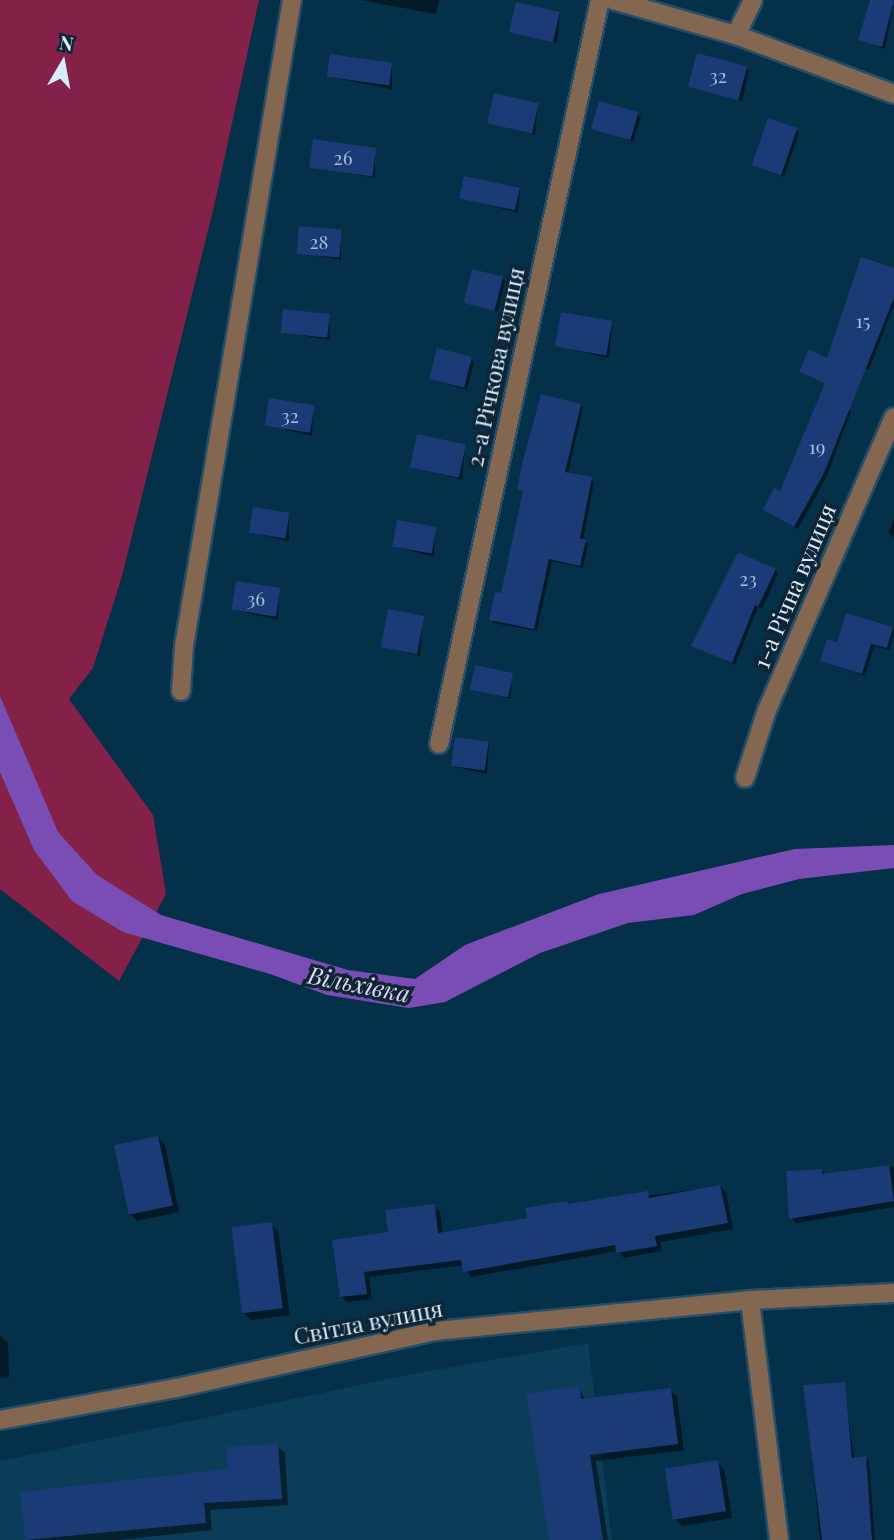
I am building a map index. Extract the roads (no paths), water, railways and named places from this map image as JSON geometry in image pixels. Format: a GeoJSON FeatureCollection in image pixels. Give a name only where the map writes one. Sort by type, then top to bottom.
{"type":"FeatureCollection","features":[{"type":"Feature","properties":{"kind":"street"},"geometry":{"type":"LineString","coordinates":[[181,691],[186,632],[292,0]]}},
{"type":"Feature","properties":{"kind":"street","name":"2-а Річкова вулиця"},"geometry":{"type":"LineString","coordinates":[[439,744],[600,0]]}},
{"type":"Feature","properties":{"kind":"street"},"geometry":{"type":"LineString","coordinates":[[613,0],[736,35],[894,94]]}},
{"type":"Feature","properties":{"kind":"street"},"geometry":{"type":"LineString","coordinates":[[736,35],[752,0]]}},
{"type":"Feature","properties":{"kind":"street","name":"1-а Річна вулиця"},"geometry":{"type":"LineString","coordinates":[[745,778],[767,710],[894,417]]}},
{"type":"Feature","properties":{"kind":"street","name":"Світла вулиця"},"geometry":{"type":"LineString","coordinates":[[0,1420],[176,1388],[436,1331],[750,1300],[894,1293]]}},
{"type":"Feature","properties":{"kind":"street"},"geometry":{"type":"LineString","coordinates":[[750,1300],[779,1540]]}},
{"type":"Feature","properties":{"kind":"water","name":"Вільхівка"},"geometry":{"type":"Polygon","coordinates":[[[0,696],[58,832],[97,875],[161,915],[348,970],[415,979],[465,945],[599,894],[795,849],[894,845],[894,868],[799,879],[742,894],[694,915],[628,923],[540,953],[445,1002],[409,1008],[327,995],[270,974],[123,932],[72,901],[34,850],[0,772],[0,696]]]}}]}
